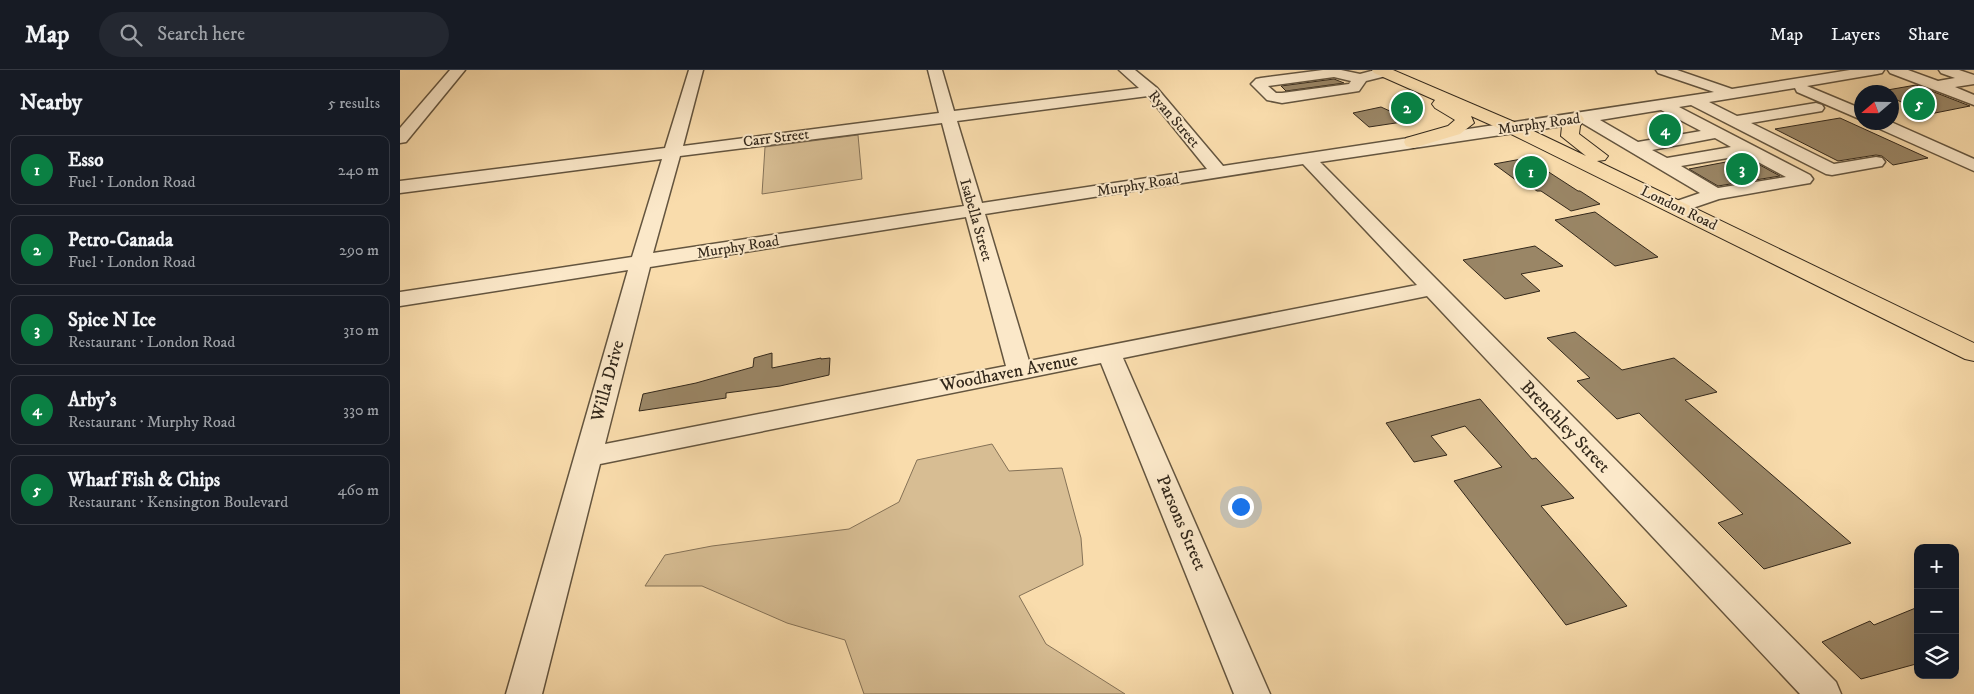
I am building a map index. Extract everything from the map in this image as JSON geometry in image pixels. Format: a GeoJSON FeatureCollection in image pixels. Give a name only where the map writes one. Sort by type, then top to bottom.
{"type":"FeatureCollection","features":[{"type":"Feature","properties":{"kind":"main road","name":"London Road"},"geometry":{"type":"LineString","coordinates":[[1391,73],[1656,196],[1974,353]]}},
{"type":"Feature","properties":{"kind":"main road"},"geometry":{"type":"LineString","coordinates":[[1391,73],[1409,88],[1457,112],[1466,120],[1459,128],[1413,142]]}},
{"type":"Feature","properties":{"kind":"main road"},"geometry":{"type":"LineString","coordinates":[[1579,118],[1569,132],[1573,139],[1639,179],[1656,196]]}},
{"type":"Feature","properties":{"kind":"street"},"geometry":{"type":"LineString","coordinates":[[400,138],[458,70]]}},
{"type":"Feature","properties":{"kind":"street","name":"Willa Drive"},"geometry":{"type":"LineString","coordinates":[[524,694],[587,457],[696,70]]}},
{"type":"Feature","properties":{"kind":"street","name":"Isabella Street"},"geometry":{"type":"LineString","coordinates":[[935,70],[1019,370]]}},
{"type":"Feature","properties":{"kind":"street","name":"Ryan Street"},"geometry":{"type":"LineString","coordinates":[[1126,70],[1152,91],[1219,172]]}},
{"type":"Feature","properties":{"kind":"street"},"geometry":{"type":"LineString","coordinates":[[1664,70],[1731,93]]}},
{"type":"Feature","properties":{"kind":"street","name":"Murphy Road"},"geometry":{"type":"LineString","coordinates":[[400,299],[1307,158],[1579,118],[1765,88],[1794,77],[1872,70]]}},
{"type":"Feature","properties":{"kind":"street"},"geometry":{"type":"LineString","coordinates":[[1895,70],[1974,100]]}},
{"type":"Feature","properties":{"kind":"street"},"geometry":{"type":"LineString","coordinates":[[1946,70],[1973,80]]}},
{"type":"Feature","properties":{"kind":"street"},"geometry":{"type":"LineString","coordinates":[[1360,78],[1354,88],[1342,90],[1332,88],[1283,94],[1271,88],[1274,85],[1298,81],[1311,76],[1334,73],[1360,78],[1391,73]]}},
{"type":"Feature","properties":{"kind":"street"},"geometry":{"type":"LineString","coordinates":[[1794,77],[1854,111]]}},
{"type":"Feature","properties":{"kind":"street"},"geometry":{"type":"LineString","coordinates":[[1937,86],[1973,80]]}},
{"type":"Feature","properties":{"kind":"street","name":"Carr Street"},"geometry":{"type":"LineString","coordinates":[[400,187],[1152,91]]}},
{"type":"Feature","properties":{"kind":"street"},"geometry":{"type":"LineString","coordinates":[[1691,99],[1832,170],[1876,162]]}},
{"type":"Feature","properties":{"kind":"street"},"geometry":{"type":"LineString","coordinates":[[1662,104],[1714,133],[1804,178],[1715,194],[1678,207]]}},
{"type":"Feature","properties":{"kind":"street"},"geometry":{"type":"LineString","coordinates":[[1734,121],[1816,108]]}},
{"type":"Feature","properties":{"kind":"street"},"geometry":{"type":"LineString","coordinates":[[1579,118],[1608,130],[1715,194]]}},
{"type":"Feature","properties":{"kind":"street"},"geometry":{"type":"LineString","coordinates":[[1608,130],[1677,120],[1714,133]]}},
{"type":"Feature","properties":{"kind":"street"},"geometry":{"type":"LineString","coordinates":[[1895,130],[1974,166]]}},
{"type":"Feature","properties":{"kind":"street"},"geometry":{"type":"LineString","coordinates":[[1637,147],[1714,133]]}},
{"type":"Feature","properties":{"kind":"street"},"geometry":{"type":"LineString","coordinates":[[1664,164],[1748,149]]}},
{"type":"Feature","properties":{"kind":"street","name":"Brenchley Street"},"geometry":{"type":"LineString","coordinates":[[1307,158],[1823,694]]}},
{"type":"Feature","properties":{"kind":"street","name":"Woodhaven Avenue"},"geometry":{"type":"LineString","coordinates":[[587,457],[1432,289]]}},
{"type":"Feature","properties":{"kind":"street","name":"Parsons Street"},"geometry":{"type":"LineString","coordinates":[[1110,353],[1252,694]]}},
{"type":"Feature","properties":{"kind":"shaded area"},"geometry":{"type":"Polygon","coordinates":[[[858,135],[862,179],[762,194],[765,147],[858,135]]]}},
{"type":"Feature","properties":{"kind":"shaded area"},"geometry":{"type":"Polygon","coordinates":[[[992,444],[1009,471],[1062,468],[1081,538],[1083,565],[1019,596],[1046,644],[1125,694],[864,694],[845,640],[787,623],[702,586],[645,586],[665,555],[712,546],[849,529],[899,502],[917,460],[992,444]]]}},
{"type":"Feature","properties":{"kind":"building"},"geometry":{"type":"Polygon","coordinates":[[[1334,79],[1344,83],[1286,91],[1281,86],[1334,79]]]}},
{"type":"Feature","properties":{"kind":"building"},"geometry":{"type":"Polygon","coordinates":[[[1916,85],[1970,106],[1930,114],[1899,101],[1899,88],[1916,85]]]}},
{"type":"Feature","properties":{"kind":"building"},"geometry":{"type":"Polygon","coordinates":[[[1381,107],[1409,121],[1369,127],[1353,113],[1381,107]]]}},
{"type":"Feature","properties":{"kind":"building"},"geometry":{"type":"Polygon","coordinates":[[[1840,118],[1854,124],[1854,130],[1866,130],[1928,158],[1893,165],[1882,156],[1876,155],[1838,161],[1775,129],[1840,118]]]}},
{"type":"Feature","properties":{"kind":"building"},"geometry":{"type":"Polygon","coordinates":[[[1527,158],[1600,204],[1571,211],[1541,191],[1537,191],[1528,185],[1524,186],[1494,164],[1527,158]]]}},
{"type":"Feature","properties":{"kind":"building"},"geometry":{"type":"Polygon","coordinates":[[[1747,158],[1780,176],[1718,186],[1689,169],[1747,158]]]}},
{"type":"Feature","properties":{"kind":"building"},"geometry":{"type":"Polygon","coordinates":[[[1595,212],[1658,257],[1615,266],[1555,220],[1595,212]]]}},
{"type":"Feature","properties":{"kind":"building"},"geometry":{"type":"Polygon","coordinates":[[[1535,246],[1563,266],[1521,274],[1540,291],[1505,299],[1463,260],[1535,246]]]}},
{"type":"Feature","properties":{"kind":"building"},"geometry":{"type":"Polygon","coordinates":[[[1575,332],[1622,370],[1674,358],[1717,392],[1685,400],[1851,543],[1764,569],[1718,523],[1743,514],[1639,413],[1617,419],[1577,381],[1590,378],[1547,338],[1575,332]]]}},
{"type":"Feature","properties":{"kind":"building"},"geometry":{"type":"Polygon","coordinates":[[[772,353],[772,368],[821,358],[830,358],[829,375],[780,386],[726,393],[726,398],[639,411],[643,394],[696,383],[753,367],[754,358],[772,353]]]}},
{"type":"Feature","properties":{"kind":"building"},"geometry":{"type":"Polygon","coordinates":[[[1480,399],[1532,459],[1536,458],[1574,498],[1541,506],[1627,606],[1566,625],[1454,481],[1502,467],[1465,426],[1431,436],[1447,455],[1414,462],[1386,423],[1480,399]]]}},
{"type":"Feature","properties":{"kind":"building"},"geometry":{"type":"Polygon","coordinates":[[[1914,609],[1914,665],[1861,679],[1822,642],[1870,621],[1874,625],[1914,609]]]}},
{"type":"Feature","properties":{"kind":"place","name":"Wharf Fish & Chips"},"geometry":{"type":"Point","coordinates":[1919,104]}},
{"type":"Feature","properties":{"kind":"place","name":"Petro-Canada"},"geometry":{"type":"Point","coordinates":[1407,108]}},
{"type":"Feature","properties":{"kind":"place","name":"Arby's"},"geometry":{"type":"Point","coordinates":[1665,130]}},
{"type":"Feature","properties":{"kind":"place","name":"Spice N Ice"},"geometry":{"type":"Point","coordinates":[1742,169]}},
{"type":"Feature","properties":{"kind":"place","name":"Esso"},"geometry":{"type":"Point","coordinates":[1531,172]}}]}
